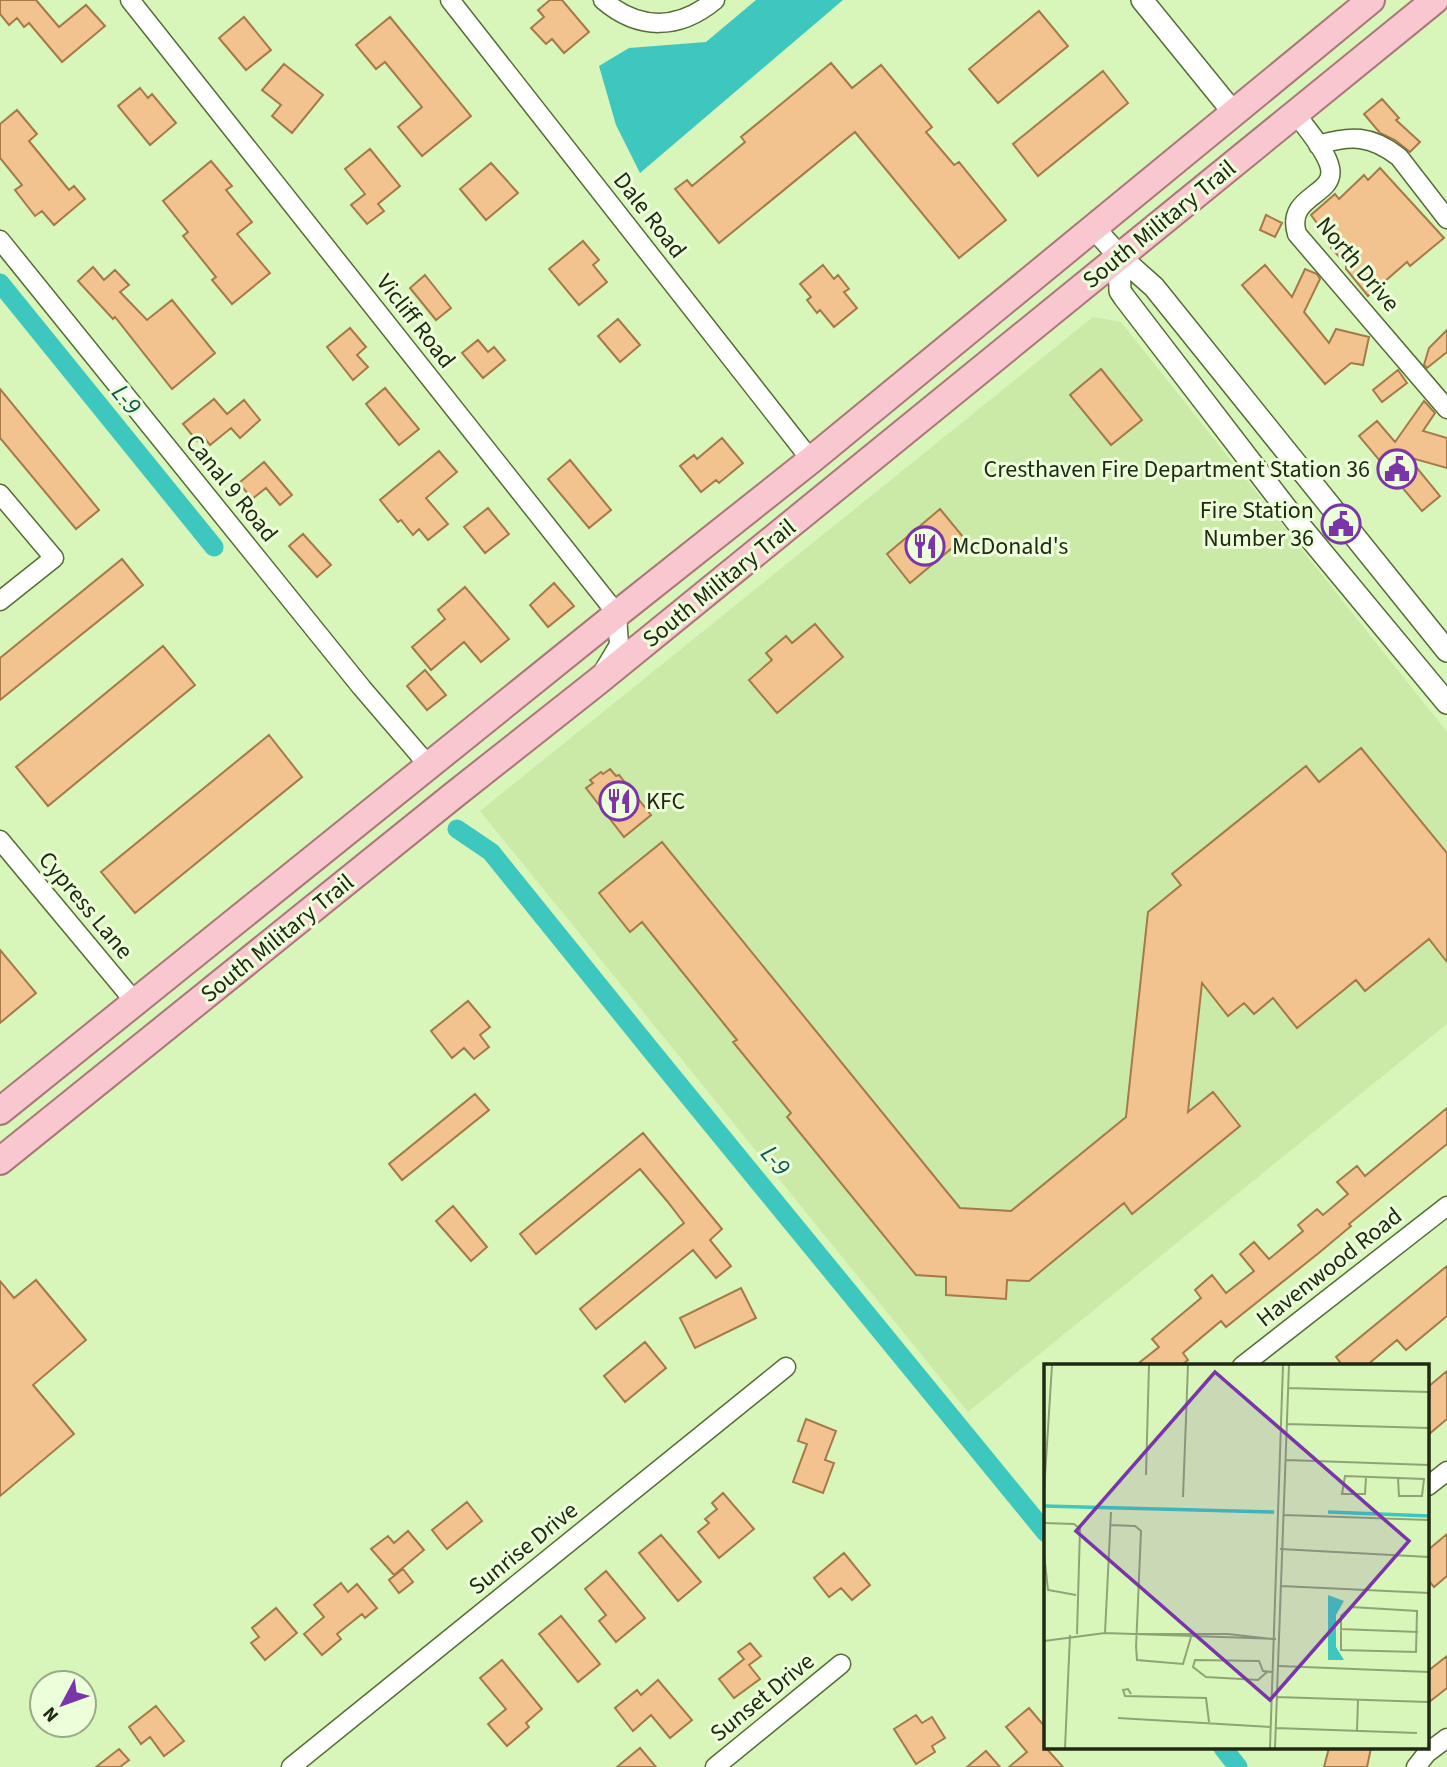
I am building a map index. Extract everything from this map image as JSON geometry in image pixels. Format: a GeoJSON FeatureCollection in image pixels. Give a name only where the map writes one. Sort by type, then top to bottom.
{"type":"FeatureCollection","features":[{"type":"Feature","properties":{"kind":"main road","name":"South Military Trail"},"geometry":{"type":"LineString","coordinates":[[0,1111],[811,460],[1371,0]]}},
{"type":"Feature","properties":{"kind":"main road","name":"South Military Trail"},"geometry":{"type":"LineString","coordinates":[[0,1161],[650,640],[1435,0]]}},
{"type":"Feature","properties":{"kind":"main road"},"geometry":{"type":"LineString","coordinates":[[650,640],[658,582]]}},
{"type":"Feature","properties":{"kind":"main road"},"geometry":{"type":"LineString","coordinates":[[316,906],[312,885],[317,869],[339,838]]}},
{"type":"Feature","properties":{"kind":"main road"},"geometry":{"type":"LineString","coordinates":[[240,967],[255,940],[258,903]]}},
{"type":"Feature","properties":{"kind":"street","name":"Vicliff Road"},"geometry":{"type":"LineString","coordinates":[[130,0],[617,614]]}},
{"type":"Feature","properties":{"kind":"street","name":"Dale Road"},"geometry":{"type":"LineString","coordinates":[[450,0],[811,460]]}},
{"type":"Feature","properties":{"kind":"street"},"geometry":{"type":"LineString","coordinates":[[603,0],[633,19],[659,23],[695,14],[715,0]]}},
{"type":"Feature","properties":{"kind":"street"},"geometry":{"type":"LineString","coordinates":[[1142,0],[1233,112]]}},
{"type":"Feature","properties":{"kind":"street","name":"North Drive"},"geometry":{"type":"LineString","coordinates":[[1294,113],[1327,159],[1331,171],[1327,183],[1297,209],[1293,222],[1297,234],[1447,409]]}},
{"type":"Feature","properties":{"kind":"street"},"geometry":{"type":"LineString","coordinates":[[1318,145],[1353,137],[1366,139],[1389,149],[1399,157],[1447,219]]}},
{"type":"Feature","properties":{"kind":"street"},"geometry":{"type":"LineString","coordinates":[[1093,227],[1119,256],[1154,287],[1447,651]]}},
{"type":"Feature","properties":{"kind":"street","name":"Canal 9 Road"},"geometry":{"type":"LineString","coordinates":[[0,240],[347,670],[429,766]]}},
{"type":"Feature","properties":{"kind":"street"},"geometry":{"type":"LineString","coordinates":[[1119,256],[1120,291],[1296,521],[1447,703]]}},
{"type":"Feature","properties":{"kind":"street"},"geometry":{"type":"LineString","coordinates":[[0,494],[54,558],[0,601]]}},
{"type":"Feature","properties":{"kind":"street"},"geometry":{"type":"LineString","coordinates":[[597,682],[619,645],[617,614]]}},
{"type":"Feature","properties":{"kind":"street","name":"Cypress Lane"},"geometry":{"type":"LineString","coordinates":[[0,840],[135,1002]]}},
{"type":"Feature","properties":{"kind":"street","name":"Havenwood Road"},"geometry":{"type":"LineString","coordinates":[[1244,1364],[1447,1206]]}},
{"type":"Feature","properties":{"kind":"street","name":"Sunrise Drive"},"geometry":{"type":"LineString","coordinates":[[291,1767],[786,1367]]}},
{"type":"Feature","properties":{"kind":"street"},"geometry":{"type":"LineString","coordinates":[[1430,1484],[1447,1471]]}},
{"type":"Feature","properties":{"kind":"street","name":"Sunset Drive"},"geometry":{"type":"LineString","coordinates":[[715,1767],[841,1664]]}},
{"type":"Feature","properties":{"kind":"street"},"geometry":{"type":"LineString","coordinates":[[1416,1767],[1427,1753],[1447,1738]]}},
{"type":"Feature","properties":{"kind":"shaded area"},"geometry":{"type":"Polygon","coordinates":[[[1093,317],[1121,322],[1447,732],[1447,1024],[968,1412],[480,811],[1093,317]]]}},
{"type":"Feature","properties":{"kind":"water"},"geometry":{"type":"Polygon","coordinates":[[[756,0],[843,0],[640,173],[616,125],[599,66],[629,48],[706,42],[756,0]]]}},
{"type":"Feature","properties":{"kind":"building"},"geometry":{"type":"Polygon","coordinates":[[[0,0],[36,0],[59,27],[86,5],[105,26],[62,62],[29,23],[24,27],[17,18],[9,25],[0,14],[0,0]]]}},
{"type":"Feature","properties":{"kind":"building"},"geometry":{"type":"Polygon","coordinates":[[[550,0],[562,0],[589,32],[564,53],[552,39],[546,44],[531,28],[544,17],[538,10],[550,0]]]}},
{"type":"Feature","properties":{"kind":"building"},"geometry":{"type":"Polygon","coordinates":[[[1039,11],[1068,46],[998,103],[969,69],[1039,11]]]}},
{"type":"Feature","properties":{"kind":"building"},"geometry":{"type":"Polygon","coordinates":[[[244,17],[271,50],[246,70],[219,38],[244,17]]]}},
{"type":"Feature","properties":{"kind":"building"},"geometry":{"type":"Polygon","coordinates":[[[390,17],[471,116],[422,156],[398,127],[422,107],[385,62],[376,69],[356,45],[390,17]]]}},
{"type":"Feature","properties":{"kind":"building"},"geometry":{"type":"Polygon","coordinates":[[[831,63],[852,88],[881,65],[932,127],[926,132],[954,165],[959,162],[1006,220],[959,258],[855,132],[719,243],[675,189],[687,180],[692,186],[745,142],[741,137],[831,63]]]}},
{"type":"Feature","properties":{"kind":"building"},"geometry":{"type":"Polygon","coordinates":[[[284,64],[323,95],[292,133],[272,116],[281,105],[262,90],[284,64]]]}},
{"type":"Feature","properties":{"kind":"building"},"geometry":{"type":"Polygon","coordinates":[[[1103,71],[1128,103],[1038,176],[1013,144],[1103,71]]]}},
{"type":"Feature","properties":{"kind":"building"},"geometry":{"type":"Polygon","coordinates":[[[140,88],[148,98],[152,94],[176,123],[150,145],[118,106],[140,88]]]}},
{"type":"Feature","properties":{"kind":"building"},"geometry":{"type":"Polygon","coordinates":[[[1382,99],[1399,118],[1396,120],[1420,142],[1410,152],[1395,140],[1380,133],[1364,114],[1382,99]]]}},
{"type":"Feature","properties":{"kind":"building"},"geometry":{"type":"Polygon","coordinates":[[[17,110],[37,134],[29,141],[69,190],[74,186],[85,199],[54,225],[42,211],[35,216],[15,190],[22,185],[0,158],[0,124],[17,110]]]}},
{"type":"Feature","properties":{"kind":"building"},"geometry":{"type":"Polygon","coordinates":[[[370,149],[400,186],[378,204],[384,211],[367,224],[351,205],[365,194],[345,169],[370,149]]]}},
{"type":"Feature","properties":{"kind":"building"},"geometry":{"type":"Polygon","coordinates":[[[211,161],[232,186],[226,190],[252,222],[237,234],[270,273],[232,304],[212,280],[216,277],[183,236],[188,232],[163,201],[211,161]]]}},
{"type":"Feature","properties":{"kind":"building"},"geometry":{"type":"Polygon","coordinates":[[[491,163],[518,193],[486,220],[460,189],[491,163]]]}},
{"type":"Feature","properties":{"kind":"building"},"geometry":{"type":"Polygon","coordinates":[[[1380,168],[1444,238],[1410,266],[1407,262],[1368,296],[1346,269],[1346,264],[1331,248],[1333,245],[1311,215],[1335,194],[1339,199],[1364,175],[1368,180],[1380,168]]]}},
{"type":"Feature","properties":{"kind":"building"},"geometry":{"type":"Polygon","coordinates":[[[1266,215],[1282,223],[1275,237],[1260,230],[1266,215]]]}},
{"type":"Feature","properties":{"kind":"building"},"geometry":{"type":"Polygon","coordinates":[[[583,241],[599,260],[593,265],[607,282],[579,305],[549,269],[583,241]]]}},
{"type":"Feature","properties":{"kind":"building"},"geometry":{"type":"Polygon","coordinates":[[[823,265],[834,279],[838,275],[849,289],[844,292],[857,308],[834,327],[820,310],[817,313],[807,300],[811,297],[800,284],[823,265]]]}},
{"type":"Feature","properties":{"kind":"building"},"geometry":{"type":"Polygon","coordinates":[[[1265,265],[1292,297],[1305,269],[1317,274],[1320,279],[1304,312],[1329,343],[1336,329],[1369,337],[1363,365],[1351,363],[1325,384],[1242,285],[1265,265]]]}},
{"type":"Feature","properties":{"kind":"building"},"geometry":{"type":"Polygon","coordinates":[[[93,267],[104,280],[115,270],[129,285],[120,292],[147,320],[172,300],[215,353],[172,389],[115,317],[113,319],[78,281],[93,267]]]}},
{"type":"Feature","properties":{"kind":"building"},"geometry":{"type":"Polygon","coordinates":[[[425,275],[451,308],[436,320],[410,288],[425,275]]]}},
{"type":"Feature","properties":{"kind":"building"},"geometry":{"type":"Polygon","coordinates":[[[618,319],[640,345],[620,362],[598,336],[618,319]]]}},
{"type":"Feature","properties":{"kind":"building"},"geometry":{"type":"Polygon","coordinates":[[[350,328],[366,347],[357,355],[368,367],[353,380],[327,347],[350,328]]]}},
{"type":"Feature","properties":{"kind":"building"},"geometry":{"type":"Polygon","coordinates":[[[1447,330],[1447,352],[1427,368],[1424,365],[1429,348],[1447,330]]]}},
{"type":"Feature","properties":{"kind":"building"},"geometry":{"type":"Polygon","coordinates":[[[478,340],[488,352],[494,347],[505,360],[483,378],[462,353],[478,340]]]}},
{"type":"Feature","properties":{"kind":"building"},"geometry":{"type":"Polygon","coordinates":[[[1101,369],[1142,420],[1111,445],[1070,395],[1101,369]]]}},
{"type":"Feature","properties":{"kind":"building"},"geometry":{"type":"Polygon","coordinates":[[[1398,370],[1407,383],[1382,402],[1373,390],[1398,370]]]}},
{"type":"Feature","properties":{"kind":"building"},"geometry":{"type":"Polygon","coordinates":[[[385,388],[419,429],[399,445],[366,404],[385,388]]]}},
{"type":"Feature","properties":{"kind":"building"},"geometry":{"type":"Polygon","coordinates":[[[0,389],[99,510],[76,529],[0,438],[0,389]]]}},
{"type":"Feature","properties":{"kind":"building"},"geometry":{"type":"Polygon","coordinates":[[[214,399],[227,414],[244,400],[260,420],[240,438],[231,428],[210,445],[203,436],[197,441],[183,424],[214,399]]]}},
{"type":"Feature","properties":{"kind":"building"},"geometry":{"type":"Polygon","coordinates":[[[1424,401],[1435,413],[1423,431],[1447,438],[1447,468],[1408,457],[1440,496],[1422,511],[1359,436],[1377,421],[1395,442],[1424,401]]]}},
{"type":"Feature","properties":{"kind":"building"},"geometry":{"type":"Polygon","coordinates":[[[722,438],[743,463],[719,483],[716,480],[701,492],[680,466],[694,455],[697,459],[722,438]]]}},
{"type":"Feature","properties":{"kind":"building"},"geometry":{"type":"Polygon","coordinates":[[[439,451],[457,472],[426,498],[448,524],[428,540],[419,529],[413,535],[380,500],[439,451]]]}},
{"type":"Feature","properties":{"kind":"building"},"geometry":{"type":"Polygon","coordinates":[[[570,460],[611,510],[589,528],[548,479],[570,460]]]}},
{"type":"Feature","properties":{"kind":"building"},"geometry":{"type":"Polygon","coordinates":[[[264,462],[292,495],[280,505],[266,488],[252,499],[239,483],[264,462]]]}},
{"type":"Feature","properties":{"kind":"building"},"geometry":{"type":"Polygon","coordinates":[[[488,508],[509,534],[485,553],[464,527],[488,508]]]}},
{"type":"Feature","properties":{"kind":"building","name":"McDonald's"},"geometry":{"type":"Polygon","coordinates":[[[940,509],[964,538],[910,583],[887,554],[940,509]]]}},
{"type":"Feature","properties":{"kind":"building"},"geometry":{"type":"Polygon","coordinates":[[[303,534],[331,565],[317,577],[289,546],[303,534]]]}},
{"type":"Feature","properties":{"kind":"building"},"geometry":{"type":"Polygon","coordinates":[[[122,559],[143,585],[0,700],[0,658],[122,559]]]}},
{"type":"Feature","properties":{"kind":"building"},"geometry":{"type":"Polygon","coordinates":[[[554,583],[574,606],[548,627],[530,605],[554,583]]]}},
{"type":"Feature","properties":{"kind":"building"},"geometry":{"type":"Polygon","coordinates":[[[465,587],[509,639],[481,662],[464,642],[431,670],[412,647],[445,619],[438,610],[465,587]]]}},
{"type":"Feature","properties":{"kind":"building"},"geometry":{"type":"Polygon","coordinates":[[[815,624],[843,657],[777,713],[749,680],[772,660],[766,653],[786,636],[792,643],[815,624]]]}},
{"type":"Feature","properties":{"kind":"building"},"geometry":{"type":"Polygon","coordinates":[[[163,646],[195,685],[48,806],[16,767],[163,646]]]}},
{"type":"Feature","properties":{"kind":"building"},"geometry":{"type":"Polygon","coordinates":[[[425,670],[446,695],[427,710],[407,686],[425,670]]]}},
{"type":"Feature","properties":{"kind":"building"},"geometry":{"type":"Polygon","coordinates":[[[269,735],[302,777],[135,913],[101,872],[269,735]]]}},
{"type":"Feature","properties":{"kind":"building"},"geometry":{"type":"Polygon","coordinates":[[[1361,748],[1447,853],[1447,962],[1429,939],[1365,991],[1356,980],[1297,1028],[1273,998],[1254,1014],[1244,1003],[1228,1016],[1202,983],[1188,1112],[1213,1092],[1240,1126],[1132,1214],[1124,1203],[1029,1281],[1007,1280],[1006,1299],[946,1295],[946,1277],[916,1275],[787,1117],[791,1113],[733,1042],[737,1040],[642,922],[630,932],[599,893],[662,842],[960,1208],[1011,1211],[1126,1117],[1148,912],[1181,885],[1172,874],[1306,766],[1319,782],[1361,748]]]}},
{"type":"Feature","properties":{"kind":"building","name":"KFC"},"geometry":{"type":"Polygon","coordinates":[[[610,769],[616,776],[619,775],[651,815],[624,837],[586,788],[593,783],[590,780],[610,769]]]}},
{"type":"Feature","properties":{"kind":"building"},"geometry":{"type":"Polygon","coordinates":[[[0,950],[36,993],[0,1023],[0,950]]]}},
{"type":"Feature","properties":{"kind":"building"},"geometry":{"type":"Polygon","coordinates":[[[468,1001],[490,1027],[480,1035],[489,1047],[474,1059],[464,1048],[452,1058],[431,1031],[468,1001]]]}},
{"type":"Feature","properties":{"kind":"building"},"geometry":{"type":"Polygon","coordinates":[[[475,1094],[489,1110],[402,1180],[389,1164],[475,1094]]]}},
{"type":"Feature","properties":{"kind":"building"},"geometry":{"type":"Polygon","coordinates":[[[1447,1108],[1447,1144],[1349,1224],[1351,1226],[1320,1252],[1226,1327],[1221,1321],[1183,1353],[1188,1360],[1183,1364],[1138,1364],[1159,1347],[1152,1339],[1201,1298],[1195,1290],[1212,1275],[1226,1293],[1254,1271],[1240,1254],[1254,1242],[1269,1259],[1303,1231],[1298,1225],[1317,1209],[1323,1215],[1348,1194],[1337,1182],[1357,1166],[1365,1176],[1447,1108]]]}},
{"type":"Feature","properties":{"kind":"building"},"geometry":{"type":"Polygon","coordinates":[[[643,1133],[722,1229],[710,1240],[731,1266],[716,1278],[693,1250],[596,1329],[580,1309],[684,1223],[667,1201],[640,1169],[536,1254],[520,1234],[643,1133]]]}},
{"type":"Feature","properties":{"kind":"building"},"geometry":{"type":"Polygon","coordinates":[[[453,1206],[487,1247],[471,1261],[436,1221],[453,1206]]]}},
{"type":"Feature","properties":{"kind":"building"},"geometry":{"type":"Polygon","coordinates":[[[1447,1266],[1447,1316],[1406,1350],[1397,1340],[1368,1364],[1341,1364],[1336,1357],[1447,1266]]]}},
{"type":"Feature","properties":{"kind":"building"},"geometry":{"type":"Polygon","coordinates":[[[36,1280],[86,1340],[33,1385],[74,1434],[0,1496],[0,1281],[14,1298],[36,1280]]]}},
{"type":"Feature","properties":{"kind":"building"},"geometry":{"type":"Polygon","coordinates":[[[741,1288],[756,1318],[695,1348],[680,1318],[741,1288]]]}},
{"type":"Feature","properties":{"kind":"building"},"geometry":{"type":"Polygon","coordinates":[[[645,1342],[666,1368],[625,1402],[604,1376],[645,1342]]]}},
{"type":"Feature","properties":{"kind":"building"},"geometry":{"type":"Polygon","coordinates":[[[1447,1371],[1447,1419],[1430,1433],[1430,1385],[1447,1371]]]}},
{"type":"Feature","properties":{"kind":"building"},"geometry":{"type":"Polygon","coordinates":[[[806,1419],[836,1431],[825,1460],[834,1463],[823,1493],[793,1482],[807,1444],[798,1441],[806,1419]]]}},
{"type":"Feature","properties":{"kind":"building"},"geometry":{"type":"Polygon","coordinates":[[[723,1493],[754,1529],[719,1558],[698,1532],[709,1523],[705,1519],[717,1509],[712,1503],[723,1493]]]}},
{"type":"Feature","properties":{"kind":"building"},"geometry":{"type":"Polygon","coordinates":[[[467,1502],[482,1521],[447,1549],[432,1530],[467,1502]]]}},
{"type":"Feature","properties":{"kind":"building"},"geometry":{"type":"Polygon","coordinates":[[[408,1531],[424,1550],[394,1575],[371,1549],[388,1536],[394,1543],[408,1531]]]}},
{"type":"Feature","properties":{"kind":"building"},"geometry":{"type":"Polygon","coordinates":[[[1447,1534],[1447,1576],[1434,1587],[1430,1582],[1430,1548],[1447,1534]]]}},
{"type":"Feature","properties":{"kind":"building"},"geometry":{"type":"Polygon","coordinates":[[[661,1535],[701,1582],[678,1601],[639,1553],[661,1535]]]}},
{"type":"Feature","properties":{"kind":"building"},"geometry":{"type":"Polygon","coordinates":[[[844,1553],[870,1585],[852,1600],[841,1588],[829,1597],[814,1578],[844,1553]]]}},
{"type":"Feature","properties":{"kind":"building"},"geometry":{"type":"Polygon","coordinates":[[[403,1569],[413,1582],[399,1593],[389,1580],[403,1569]]]}},
{"type":"Feature","properties":{"kind":"building"},"geometry":{"type":"Polygon","coordinates":[[[606,1571],[645,1618],[616,1642],[599,1621],[606,1615],[585,1589],[606,1571]]]}},
{"type":"Feature","properties":{"kind":"building"},"geometry":{"type":"Polygon","coordinates":[[[341,1583],[348,1592],[357,1584],[377,1608],[365,1618],[362,1614],[337,1634],[341,1639],[322,1655],[304,1634],[324,1617],[314,1605],[341,1583]]]}},
{"type":"Feature","properties":{"kind":"building"},"geometry":{"type":"Polygon","coordinates":[[[276,1608],[297,1633],[265,1660],[251,1643],[259,1637],[252,1628],[276,1608]]]}},
{"type":"Feature","properties":{"kind":"building"},"geometry":{"type":"Polygon","coordinates":[[[561,1616],[600,1664],[578,1682],[539,1634],[561,1616]]]}},
{"type":"Feature","properties":{"kind":"building"},"geometry":{"type":"Polygon","coordinates":[[[750,1643],[761,1656],[749,1665],[760,1679],[734,1698],[719,1679],[744,1659],[738,1652],[750,1643]]]}},
{"type":"Feature","properties":{"kind":"building"},"geometry":{"type":"Polygon","coordinates":[[[1447,1656],[1447,1688],[1430,1701],[1430,1669],[1447,1656]]]}},
{"type":"Feature","properties":{"kind":"building"},"geometry":{"type":"Polygon","coordinates":[[[502,1660],[542,1709],[526,1723],[529,1727],[507,1746],[488,1724],[506,1709],[480,1678],[502,1660]]]}},
{"type":"Feature","properties":{"kind":"building"},"geometry":{"type":"Polygon","coordinates":[[[658,1680],[692,1720],[670,1738],[651,1715],[633,1731],[615,1708],[637,1690],[641,1695],[658,1680]]]}},
{"type":"Feature","properties":{"kind":"building"},"geometry":{"type":"Polygon","coordinates":[[[156,1706],[184,1741],[164,1756],[150,1737],[141,1744],[129,1727],[156,1706]]]}},
{"type":"Feature","properties":{"kind":"building"},"geometry":{"type":"Polygon","coordinates":[[[1029,1708],[1044,1726],[1044,1750],[1048,1750],[1063,1767],[1009,1767],[1027,1752],[1006,1727],[1029,1708]]]}},
{"type":"Feature","properties":{"kind":"building"},"geometry":{"type":"Polygon","coordinates":[[[916,1715],[922,1723],[932,1717],[945,1738],[932,1746],[935,1752],[916,1764],[894,1729],[916,1715]]]}},
{"type":"Feature","properties":{"kind":"building"},"geometry":{"type":"Polygon","coordinates":[[[640,1748],[656,1767],[617,1767],[640,1748]]]}},
{"type":"Feature","properties":{"kind":"building"},"geometry":{"type":"Polygon","coordinates":[[[119,1749],[129,1760],[120,1767],[96,1767],[119,1749]]]}},
{"type":"Feature","properties":{"kind":"building"},"geometry":{"type":"Polygon","coordinates":[[[1328,1750],[1371,1750],[1367,1767],[1324,1767],[1328,1750]]]}},
{"type":"Feature","properties":{"kind":"building"},"geometry":{"type":"Polygon","coordinates":[[[986,1751],[1000,1767],[967,1767],[986,1751]]]}},
{"type":"Feature","properties":{"kind":"waterway","name":"L-9"},"geometry":{"type":"LineString","coordinates":[[0,283],[214,547]]}},
{"type":"Feature","properties":{"kind":"waterway","name":"L-9"},"geometry":{"type":"LineString","coordinates":[[457,829],[491,852],[1044,1531]]}},
{"type":"Feature","properties":{"kind":"waterway","name":"L-9"},"geometry":{"type":"LineString","coordinates":[[1225,1750],[1238,1767]]}},
{"type":"Feature","properties":{"kind":"place","name":"Cresthaven Fire Department Station 36"},"geometry":{"type":"Point","coordinates":[1397,469]}},
{"type":"Feature","properties":{"kind":"place","name":"Fire Station Number 36"},"geometry":{"type":"Point","coordinates":[1341,524]}},
{"type":"Feature","properties":{"kind":"place","name":"McDonald's"},"geometry":{"type":"Point","coordinates":[925,546]}},
{"type":"Feature","properties":{"kind":"place","name":"KFC"},"geometry":{"type":"Point","coordinates":[619,801]}}]}
